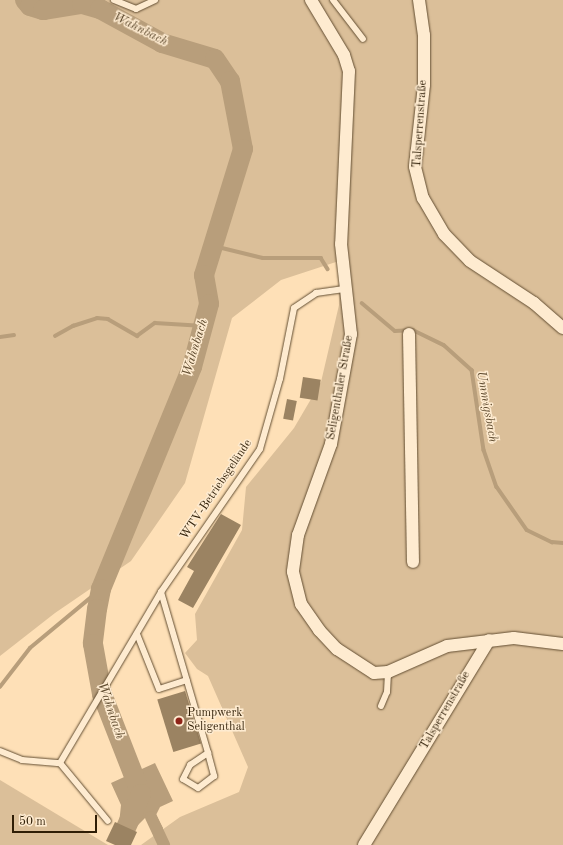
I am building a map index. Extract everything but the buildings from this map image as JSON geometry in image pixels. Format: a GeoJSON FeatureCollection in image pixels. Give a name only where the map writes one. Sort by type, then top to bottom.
{"type":"FeatureCollection","features":[{"type":"Feature","properties":{"kind":"street","name":"Seligenthaler Straße"},"geometry":{"type":"LineString","coordinates":[[311,0],[344,55],[349,71],[342,210],[342,244],[351,334],[340,405],[331,444],[298,535],[293,572],[301,604],[319,630],[337,648],[359,665],[374,673],[388,672],[447,646],[489,640]]}},
{"type":"Feature","properties":{"kind":"street","name":"Talsperrenstraße"},"geometry":{"type":"LineString","coordinates":[[419,0],[424,35],[424,85],[416,167],[423,198],[444,234],[470,260],[534,303],[563,328]]}},
{"type":"Feature","properties":{"kind":"street"},"geometry":{"type":"LineString","coordinates":[[409,334],[408,396],[413,562]]}},
{"type":"Feature","properties":{"kind":"street"},"geometry":{"type":"LineString","coordinates":[[489,640],[514,638],[563,644]]}},
{"type":"Feature","properties":{"kind":"street","name":"Talsperrenstraße"},"geometry":{"type":"LineString","coordinates":[[364,845],[489,640]]}},
{"type":"Feature","properties":{"kind":"lane"},"geometry":{"type":"LineString","coordinates":[[114,0],[136,9],[155,0]]}},
{"type":"Feature","properties":{"kind":"lane"},"geometry":{"type":"LineString","coordinates":[[333,0],[363,39]]}},
{"type":"Feature","properties":{"kind":"lane","name":"WTV-Betriebsgelände"},"geometry":{"type":"LineString","coordinates":[[60,763],[113,678],[161,592],[260,449],[280,379],[294,308],[316,292],[346,289]]}},
{"type":"Feature","properties":{"kind":"lane"},"geometry":{"type":"LineString","coordinates":[[161,592],[187,680],[208,753],[214,776],[198,788],[183,779],[190,765],[208,753]]}},
{"type":"Feature","properties":{"kind":"lane"},"geometry":{"type":"LineString","coordinates":[[137,634],[159,689],[187,680]]}},
{"type":"Feature","properties":{"kind":"lane"},"geometry":{"type":"LineString","coordinates":[[381,706],[387,692],[388,672]]}},
{"type":"Feature","properties":{"kind":"lane"},"geometry":{"type":"LineString","coordinates":[[0,751],[22,760],[60,763],[108,822]]}},
{"type":"Feature","properties":{"kind":"shaded area"},"geometry":{"type":"Polygon","coordinates":[[[0,0],[563,0],[563,845],[141,845],[180,817],[239,792],[248,767],[208,676],[197,669],[185,653],[197,640],[195,614],[242,530],[246,487],[294,428],[321,382],[339,305],[339,261],[281,280],[232,318],[185,483],[131,561],[55,613],[0,656],[0,0]]]}},
{"type":"Feature","properties":{"kind":"shaded area"},"geometry":{"type":"Polygon","coordinates":[[[155,763],[173,801],[160,807],[156,815],[163,828],[154,833],[146,817],[133,830],[119,824],[121,805],[111,783],[155,763]]]}},
{"type":"Feature","properties":{"kind":"shaded area"},"geometry":{"type":"Polygon","coordinates":[[[0,780],[108,845],[0,845],[0,780]]]}},
{"type":"Feature","properties":{"kind":"waterway","name":"Wahnbach"},"geometry":{"type":"LineString","coordinates":[[25,0],[30,6],[43,10],[82,4],[100,9],[162,43],[215,59],[230,81],[243,149],[204,275],[209,304],[192,367],[101,589],[97,609],[93,644],[102,694],[141,794],[126,827]]}},
{"type":"Feature","properties":{"kind":"waterway","name":"Ummigsbach"},"geometry":{"type":"LineString","coordinates":[[214,246],[263,258],[321,258],[328,269]]}},
{"type":"Feature","properties":{"kind":"waterway","name":"Ummigsbach"},"geometry":{"type":"LineString","coordinates":[[362,303],[395,331],[413,330],[444,345],[472,370],[484,450],[497,487],[527,530],[552,542],[563,543]]}},
{"type":"Feature","properties":{"kind":"waterway"},"geometry":{"type":"LineString","coordinates":[[55,336],[73,326],[97,318],[108,319],[137,336],[155,323],[204,326]]}},
{"type":"Feature","properties":{"kind":"waterway"},"geometry":{"type":"LineString","coordinates":[[0,337],[14,335]]}},
{"type":"Feature","properties":{"kind":"waterway"},"geometry":{"type":"LineString","coordinates":[[0,687],[30,648],[101,589]]}},
{"type":"Feature","properties":{"kind":"waterway"},"geometry":{"type":"LineString","coordinates":[[151,817],[164,845]]}},
{"type":"Feature","properties":{"kind":"place","name":"Pumpwerk Seligenthal"},"geometry":{"type":"Point","coordinates":[179,721]}}]}
